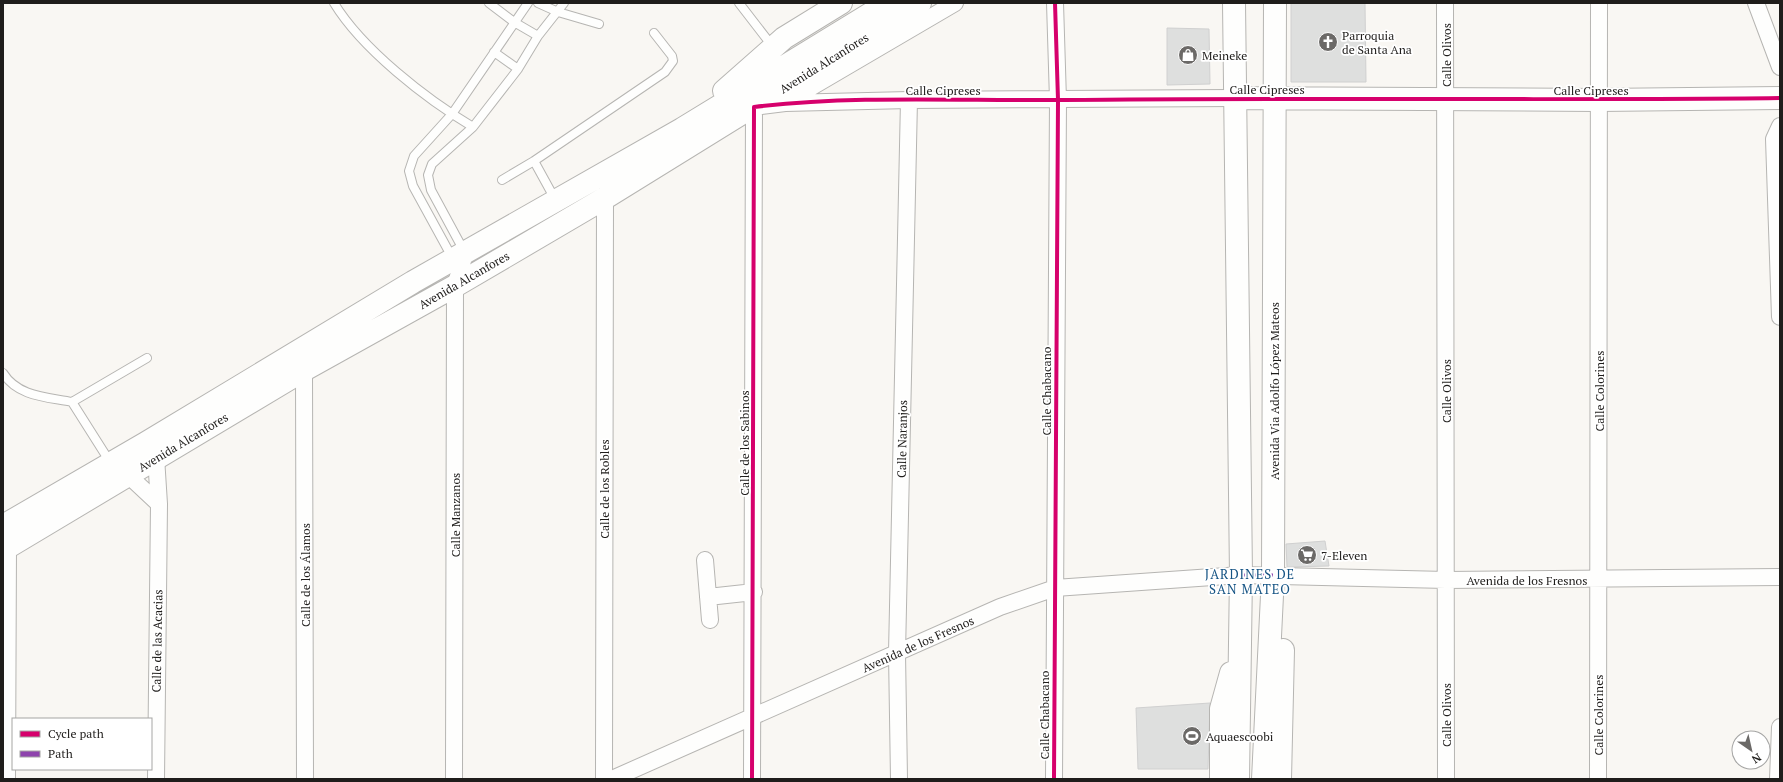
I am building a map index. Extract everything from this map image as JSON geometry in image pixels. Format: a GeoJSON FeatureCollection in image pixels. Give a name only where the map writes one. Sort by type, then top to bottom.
{"type":"FeatureCollection","features":[{"type":"Feature","properties":{"kind":"main road"},"geometry":{"type":"LineString","coordinates":[[682,129],[773,47],[813,15],[841,3]]}},
{"type":"Feature","properties":{"kind":"main road","name":"Avenida Alcanfores"},"geometry":{"type":"LineString","coordinates":[[5,541],[119,466],[413,282],[682,129],[888,3]]}},
{"type":"Feature","properties":{"kind":"main road","name":"Avenida Alcanfores"},"geometry":{"type":"LineString","coordinates":[[119,466],[156,457],[304,370],[455,286],[605,198],[920,3]]}},
{"type":"Feature","properties":{"kind":"main road"},"geometry":{"type":"LineString","coordinates":[[1234,3],[1240,575],[1238,773]]}},
{"type":"Feature","properties":{"kind":"main road","name":"Avenida Via Adolfo López Mateos"},"geometry":{"type":"LineString","coordinates":[[1263,769],[1280,575],[1274,431],[1275,3]]}},
{"type":"Feature","properties":{"kind":"main road","name":"Calle Cipreses"},"geometry":{"type":"LineString","coordinates":[[1234,98],[1446,100],[1780,98]]}},
{"type":"Feature","properties":{"kind":"main road"},"geometry":{"type":"LineString","coordinates":[[1280,575],[1280,779]]}},
{"type":"Feature","properties":{"kind":"main road"},"geometry":{"type":"LineString","coordinates":[[1221,779],[1221,709],[1239,641]]}},
{"type":"Feature","properties":{"kind":"street","name":"Avenida Alcanfores"},"geometry":{"type":"LineString","coordinates":[[784,103],[955,3]]}},
{"type":"Feature","properties":{"kind":"street","name":"Calle Chabacano"},"geometry":{"type":"LineString","coordinates":[[1054,779],[1058,100],[1056,3]]}},
{"type":"Feature","properties":{"kind":"street","name":"Calle Olivos"},"geometry":{"type":"LineString","coordinates":[[1445,3],[1446,779]]}},
{"type":"Feature","properties":{"kind":"street","name":"Calle Colorines"},"geometry":{"type":"LineString","coordinates":[[1598,779],[1599,3]]}},
{"type":"Feature","properties":{"kind":"street"},"geometry":{"type":"LineString","coordinates":[[1756,3],[1780,67]]}},
{"type":"Feature","properties":{"kind":"street","name":"Calle Cipreses"},"geometry":{"type":"LineString","coordinates":[[754,107],[784,103],[909,100],[1234,98]]}},
{"type":"Feature","properties":{"kind":"street","name":"Calle Naranjos"},"geometry":{"type":"LineString","coordinates":[[900,779],[897,653],[909,100]]}},
{"type":"Feature","properties":{"kind":"street","name":"Calle de los Sabinos"},"geometry":{"type":"LineString","coordinates":[[752,779],[754,592],[754,107]]}},
{"type":"Feature","properties":{"kind":"street"},"geometry":{"type":"LineString","coordinates":[[1780,126],[1774,139],[1780,317]]}},
{"type":"Feature","properties":{"kind":"street","name":"Calle de los Robles"},"geometry":{"type":"LineString","coordinates":[[604,779],[605,198]]}},
{"type":"Feature","properties":{"kind":"street","name":"Calle Manzanos"},"geometry":{"type":"LineString","coordinates":[[454,779],[455,286],[459,257]]}},
{"type":"Feature","properties":{"kind":"street","name":"Calle de los Álamos"},"geometry":{"type":"LineString","coordinates":[[304,370],[305,779]]}},
{"type":"Feature","properties":{"kind":"street","name":"Calle de las Acacias"},"geometry":{"type":"LineString","coordinates":[[156,457],[158,504],[156,779]]}},
{"type":"Feature","properties":{"kind":"street"},"geometry":{"type":"LineString","coordinates":[[119,466],[158,504]]}},
{"type":"Feature","properties":{"kind":"street"},"geometry":{"type":"LineString","coordinates":[[5,541],[7,779]]}},
{"type":"Feature","properties":{"kind":"street"},"geometry":{"type":"LineString","coordinates":[[705,560],[710,620]]}},
{"type":"Feature","properties":{"kind":"street","name":"Avenida de los Fresnos"},"geometry":{"type":"LineString","coordinates":[[612,779],[752,719],[1000,607],[1055,588],[1240,575],[1446,580],[1598,580],[1780,577]]}},
{"type":"Feature","properties":{"kind":"street"},"geometry":{"type":"LineString","coordinates":[[708,597],[754,592]]}},
{"type":"Feature","properties":{"kind":"street"},"geometry":{"type":"LineString","coordinates":[[1778,779],[1780,727]]}},
{"type":"Feature","properties":{"kind":"lane"},"geometry":{"type":"LineString","coordinates":[[334,3],[346,22],[383,60],[452,114],[473,127]]}},
{"type":"Feature","properties":{"kind":"lane"},"geometry":{"type":"LineString","coordinates":[[489,3],[514,22],[538,36]]}},
{"type":"Feature","properties":{"kind":"lane"},"geometry":{"type":"LineString","coordinates":[[459,257],[424,205],[413,186],[409,171],[414,156],[452,114],[528,3]]}},
{"type":"Feature","properties":{"kind":"lane"},"geometry":{"type":"LineString","coordinates":[[538,3],[558,12],[599,24]]}},
{"type":"Feature","properties":{"kind":"lane"},"geometry":{"type":"LineString","coordinates":[[459,257],[431,190],[428,175],[432,164],[473,127],[518,69],[538,36],[564,3]]}},
{"type":"Feature","properties":{"kind":"lane"},"geometry":{"type":"LineString","coordinates":[[739,3],[773,47]]}},
{"type":"Feature","properties":{"kind":"lane"},"geometry":{"type":"LineString","coordinates":[[502,180],[665,72],[673,61],[672,56],[654,33]]}},
{"type":"Feature","properties":{"kind":"lane"},"geometry":{"type":"LineString","coordinates":[[494,52],[518,69]]}},
{"type":"Feature","properties":{"kind":"lane"},"geometry":{"type":"LineString","coordinates":[[534,160],[546,186],[556,201]]}},
{"type":"Feature","properties":{"kind":"lane"},"geometry":{"type":"LineString","coordinates":[[424,205],[435,199]]}},
{"type":"Feature","properties":{"kind":"lane"},"geometry":{"type":"LineString","coordinates":[[3,373],[8,381],[27,394],[72,402],[147,358]]}},
{"type":"Feature","properties":{"kind":"lane"},"geometry":{"type":"LineString","coordinates":[[72,402],[119,466]]}},
{"type":"Feature","properties":{"kind":"building","name":"Parroquia de Santa Ana"},"geometry":{"type":"Polygon","coordinates":[[[1291,3],[1365,3],[1366,82],[1291,82],[1291,3]]]}},
{"type":"Feature","properties":{"kind":"building","name":"Meineke"},"geometry":{"type":"Polygon","coordinates":[[[1167,28],[1209,29],[1210,84],[1167,85],[1167,28]]]}},
{"type":"Feature","properties":{"kind":"building","name":"7-Eleven"},"geometry":{"type":"Polygon","coordinates":[[[1325,541],[1329,566],[1287,567],[1286,544],[1325,541]]]}},
{"type":"Feature","properties":{"kind":"building","name":"Aquaescoobi"},"geometry":{"type":"Polygon","coordinates":[[[1210,703],[1208,769],[1138,769],[1136,708],[1210,703]]]}},
{"type":"Feature","properties":{"kind":"marked path"},"geometry":{"type":"LineString","coordinates":[[1241,575],[1273,575]]}},
{"type":"Feature","properties":{"kind":"cycle path"},"geometry":{"type":"LineString","coordinates":[[1054,779],[1058,100],[1055,3]]}},
{"type":"Feature","properties":{"kind":"cycle path"},"geometry":{"type":"LineString","coordinates":[[752,779],[754,107],[792,103],[908,99],[1780,98]]}},
{"type":"Feature","properties":{"kind":"place","name":"Parroquia de Santa Ana"},"geometry":{"type":"Point","coordinates":[1328,42]}},
{"type":"Feature","properties":{"kind":"place","name":"Meineke"},"geometry":{"type":"Point","coordinates":[1188,55]}},
{"type":"Feature","properties":{"kind":"place","name":"7-Eleven"},"geometry":{"type":"Point","coordinates":[1307,555]}},
{"type":"Feature","properties":{"kind":"place","name":"Aquaescoobi"},"geometry":{"type":"Point","coordinates":[1192,736]}},
{"type":"Feature","properties":{"kind":"district","name":"JARDINES DE SAN MATEO"},"geometry":{"type":"Point","coordinates":[1250,582]}}]}
